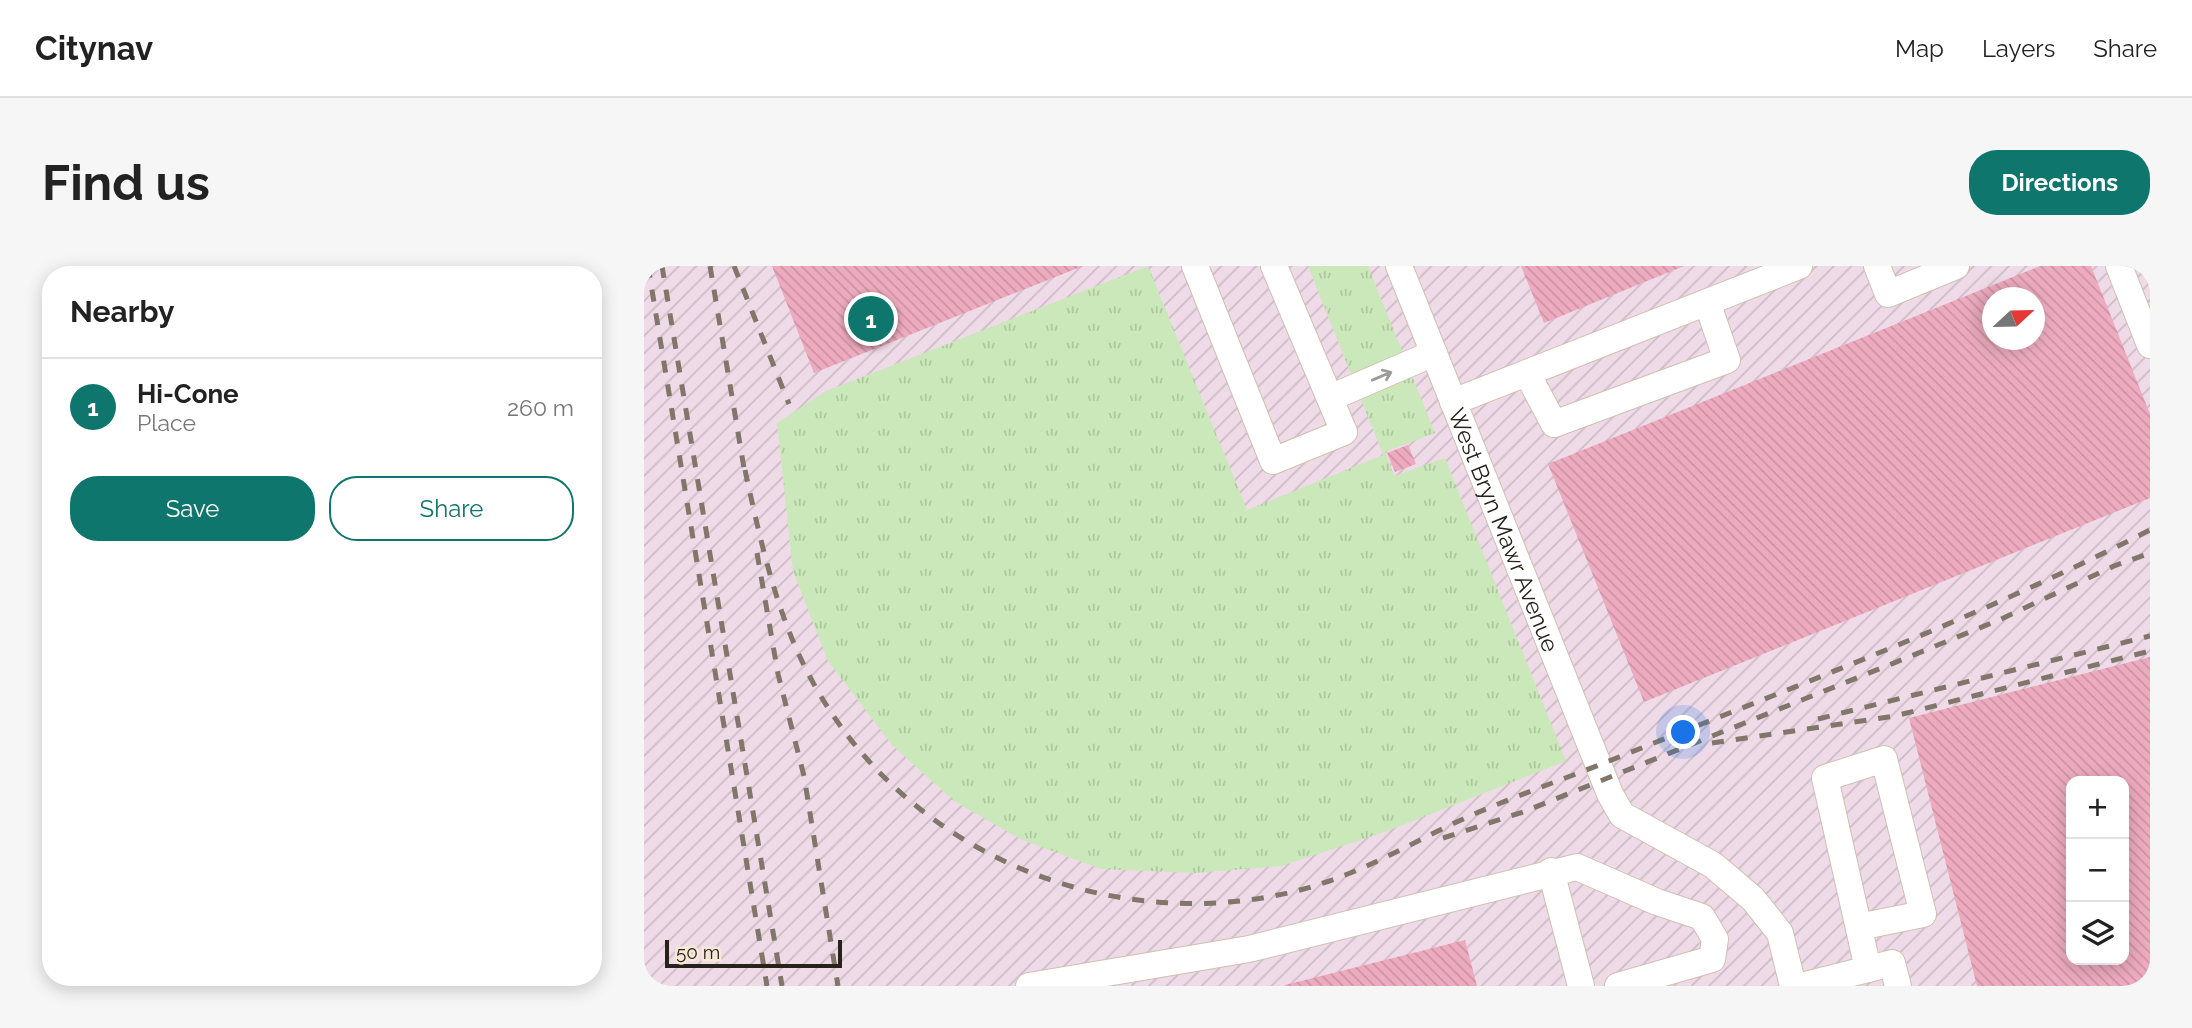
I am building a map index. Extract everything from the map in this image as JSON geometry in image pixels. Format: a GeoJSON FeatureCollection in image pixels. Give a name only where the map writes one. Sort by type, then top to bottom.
{"type":"FeatureCollection","features":[{"type":"Feature","properties":{"kind":"street"},"geometry":{"type":"LineString","coordinates":[[1195,266],[1273,461],[1344,432],[1274,266]]}},
{"type":"Feature","properties":{"kind":"street","name":"West Bryn Mawr Avenue"},"geometry":{"type":"LineString","coordinates":[[1399,266],[1610,794],[1622,815],[1713,865],[1753,899],[1780,933],[1793,986]]}},
{"type":"Feature","properties":{"kind":"street"},"geometry":{"type":"LineString","coordinates":[[1453,402],[1799,266]]}},
{"type":"Feature","properties":{"kind":"street"},"geometry":{"type":"LineString","coordinates":[[1877,266],[1888,294],[1956,266]]}},
{"type":"Feature","properties":{"kind":"street"},"geometry":{"type":"LineString","coordinates":[[2119,266],[2150,345]]}},
{"type":"Feature","properties":{"kind":"street"},"geometry":{"type":"LineString","coordinates":[[1527,373],[1554,424],[1727,360],[1707,302]]}},
{"type":"Feature","properties":{"kind":"street"},"geometry":{"type":"LineString","coordinates":[[1330,398],[1434,354]]}},
{"type":"Feature","properties":{"kind":"street"},"geometry":{"type":"LineString","coordinates":[[1859,927],[1923,914],[1884,759],[1825,778],[1868,969]]}},
{"type":"Feature","properties":{"kind":"street"},"geometry":{"type":"LineString","coordinates":[[1029,986],[1249,949],[1551,871],[1577,867],[1657,902],[1702,917],[1716,939],[1713,959],[1618,986]]}},
{"type":"Feature","properties":{"kind":"street"},"geometry":{"type":"LineString","coordinates":[[1551,871],[1581,986]]}},
{"type":"Feature","properties":{"kind":"street"},"geometry":{"type":"LineString","coordinates":[[1801,986],[1892,963],[1898,986]]}},
{"type":"Feature","properties":{"kind":"shaded area"},"geometry":{"type":"Polygon","coordinates":[[[644,266],[2150,266],[2150,986],[644,986],[644,266]]]}},
{"type":"Feature","properties":{"kind":"green space"},"geometry":{"type":"Polygon","coordinates":[[[1148,266],[1247,510],[1383,455],[1308,266],[1368,266],[1435,433],[1385,452],[1394,476],[1445,458],[1566,761],[1382,833],[1281,866],[1194,873],[1101,869],[1020,839],[954,801],[892,745],[828,661],[793,571],[777,423],[826,391],[1148,266]]]}},
{"type":"Feature","properties":{"kind":"building"},"geometry":{"type":"Polygon","coordinates":[[[772,266],[1083,266],[814,373],[772,266]]]}},
{"type":"Feature","properties":{"kind":"building"},"geometry":{"type":"Polygon","coordinates":[[[1521,266],[1684,266],[1544,323],[1521,266]]]}},
{"type":"Feature","properties":{"kind":"building"},"geometry":{"type":"Polygon","coordinates":[[[2040,266],[2091,266],[2150,414],[2150,498],[1644,702],[1548,464],[1982,289],[1982,350],[2045,350],[2045,287],[1988,287],[2040,266]]]}},
{"type":"Feature","properties":{"kind":"building"},"geometry":{"type":"Polygon","coordinates":[[[1408,445],[1416,464],[1395,472],[1387,453],[1408,445]]]}},
{"type":"Feature","properties":{"kind":"building"},"geometry":{"type":"Polygon","coordinates":[[[2150,657],[2150,986],[1977,986],[1909,718],[2150,657]]]}},
{"type":"Feature","properties":{"kind":"building"},"geometry":{"type":"Polygon","coordinates":[[[1465,940],[1477,986],[1285,986],[1285,985],[1465,940]]]}},
{"type":"Feature","properties":{"kind":"railway"},"geometry":{"type":"LineString","coordinates":[[648,266],[767,986]]}},
{"type":"Feature","properties":{"kind":"railway"},"geometry":{"type":"LineString","coordinates":[[662,266],[782,986]]}},
{"type":"Feature","properties":{"kind":"railway"},"geometry":{"type":"LineString","coordinates":[[710,266],[746,480]]}},
{"type":"Feature","properties":{"kind":"railway"},"geometry":{"type":"LineString","coordinates":[[734,266],[789,404]]}},
{"type":"Feature","properties":{"kind":"railway"},"geometry":{"type":"LineString","coordinates":[[745,470],[770,575],[797,651],[809,675],[849,737],[898,790],[955,834],[1018,867],[1085,890],[1156,902],[1228,902],[1300,890],[1339,877],[1492,807],[1954,622],[2150,530]]}},
{"type":"Feature","properties":{"kind":"railway"},"geometry":{"type":"LineString","coordinates":[[757,553],[778,674],[804,776],[838,986]]}},
{"type":"Feature","properties":{"kind":"railway"},"geometry":{"type":"LineString","coordinates":[[1443,838],[1523,812],[1889,665],[1999,620],[2114,566],[2150,553]]}},
{"type":"Feature","properties":{"kind":"railway"},"geometry":{"type":"LineString","coordinates":[[1818,719],[2150,636]]}},
{"type":"Feature","properties":{"kind":"railway"},"geometry":{"type":"LineString","coordinates":[[1712,743],[1895,716],[2150,651]]}},
{"type":"Feature","properties":{"kind":"place","name":"Hi-Cone"},"geometry":{"type":"Point","coordinates":[871,319]}}]}
